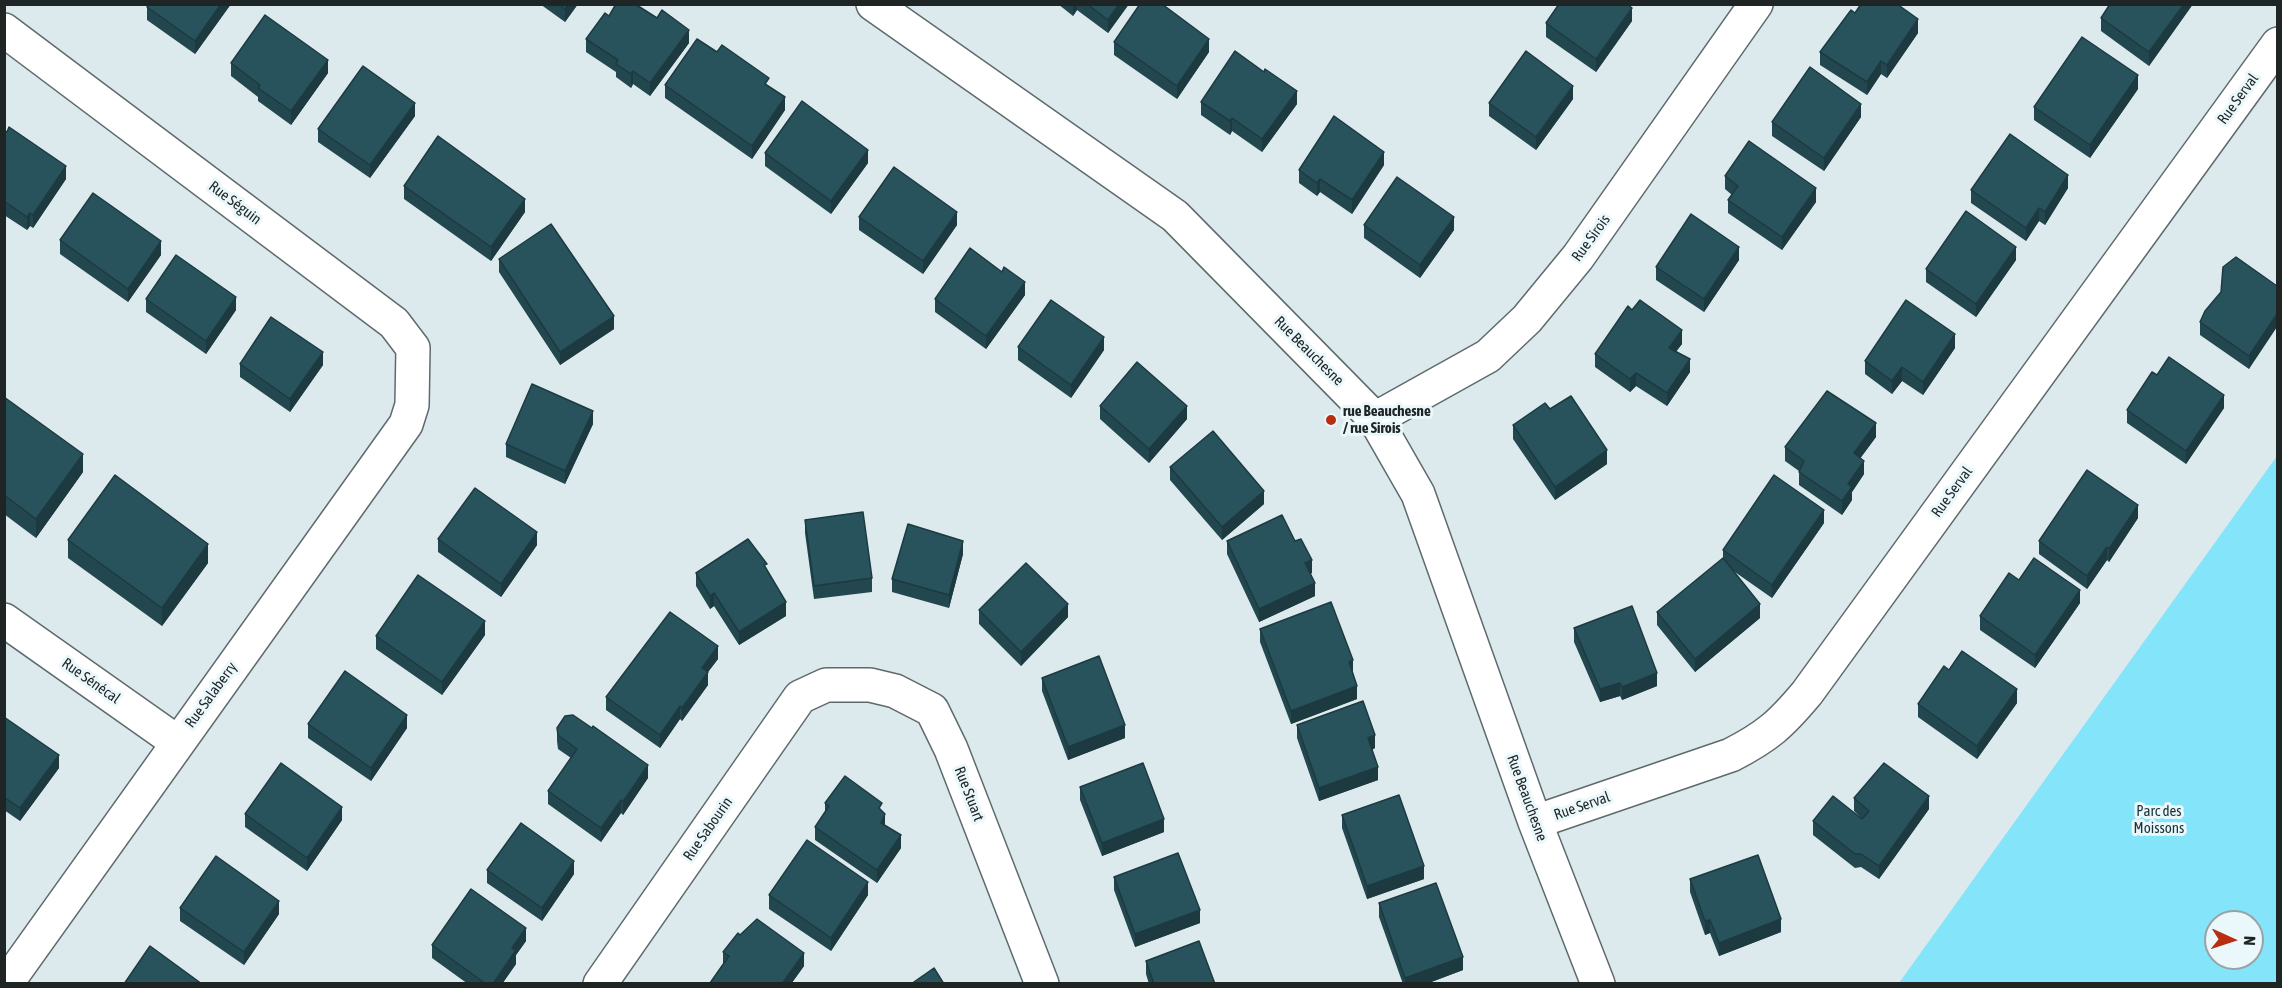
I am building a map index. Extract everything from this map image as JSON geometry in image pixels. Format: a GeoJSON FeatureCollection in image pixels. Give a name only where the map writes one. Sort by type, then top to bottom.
{"type":"FeatureCollection","features":[{"type":"Feature","properties":{"kind":"street","name":"Rue Beauchesne"},"geometry":{"type":"LineString","coordinates":[[873,4],[1175,216],[1375,419],[1418,494],[1535,822],[1598,984]]}},
{"type":"Feature","properties":{"kind":"street","name":"Rue Sirois"},"geometry":{"type":"LineString","coordinates":[[1375,419],[1488,356],[1527,319],[1578,257],[1756,4]]}},
{"type":"Feature","properties":{"kind":"street","name":"Rue Séguin"},"geometry":{"type":"LineString","coordinates":[[4,30],[394,323],[413,348],[412,405]]}},
{"type":"Feature","properties":{"kind":"street","name":"Rue Serval"},"geometry":{"type":"LineString","coordinates":[[1535,822],[1731,755],[1756,742],[1781,724],[1814,683],[2277,44]]}},
{"type":"Feature","properties":{"kind":"street","name":"Rue Salaberry"},"geometry":{"type":"LineString","coordinates":[[6,984],[406,424],[412,405]]}},
{"type":"Feature","properties":{"kind":"street","name":"Rue Sénécal"},"geometry":{"type":"LineString","coordinates":[[4,620],[177,742]]}},
{"type":"Feature","properties":{"kind":"street","name":"Rue Sabourin"},"geometry":{"type":"LineString","coordinates":[[600,984],[800,697],[826,685]]}},
{"type":"Feature","properties":{"kind":"street","name":"Rue Stuart"},"geometry":{"type":"LineString","coordinates":[[826,685],[870,685],[895,691],[932,710],[951,749],[1042,984]]}},
{"type":"Feature","properties":{"kind":"green space","name":"Parc des Moissons"},"geometry":{"type":"Polygon","coordinates":[[[2277,456],[2277,983],[1899,983],[2277,456]]]}},
{"type":"Feature","properties":{"kind":"building"},"geometry":{"type":"Polygon","coordinates":[[[149,4],[221,4],[195,41],[147,7],[149,4]]]}},
{"type":"Feature","properties":{"kind":"building"},"geometry":{"type":"Polygon","coordinates":[[[558,4],[568,4],[565,9],[558,4]]]}},
{"type":"Feature","properties":{"kind":"building"},"geometry":{"type":"Polygon","coordinates":[[[616,4],[635,4],[657,18],[662,10],[689,30],[650,83],[633,71],[631,74],[616,64],[618,60],[586,39],[605,13],[609,16],[616,4]]]}},
{"type":"Feature","properties":{"kind":"building"},"geometry":{"type":"Polygon","coordinates":[[[1087,4],[1119,4],[1108,20],[1087,4]]]}},
{"type":"Feature","properties":{"kind":"building"},"geometry":{"type":"Polygon","coordinates":[[[1140,4],[1162,4],[1209,39],[1177,86],[1114,42],[1140,4]]]}},
{"type":"Feature","properties":{"kind":"building"},"geometry":{"type":"Polygon","coordinates":[[[1559,4],[1627,4],[1632,8],[1596,59],[1546,23],[1559,4]]]}},
{"type":"Feature","properties":{"kind":"building"},"geometry":{"type":"Polygon","coordinates":[[[1861,4],[1897,4],[1918,19],[1887,65],[1881,61],[1867,82],[1820,52],[1851,10],[1855,13],[1861,4]]]}},
{"type":"Feature","properties":{"kind":"building"},"geometry":{"type":"Polygon","coordinates":[[[2110,4],[2184,4],[2149,52],[2101,18],[2110,4]]]}},
{"type":"Feature","properties":{"kind":"building"},"geometry":{"type":"Polygon","coordinates":[[[265,15],[328,60],[291,111],[258,88],[260,85],[231,63],[265,15]]]}},
{"type":"Feature","properties":{"kind":"building"},"geometry":{"type":"Polygon","coordinates":[[[2082,37],[2138,75],[2090,145],[2034,107],[2082,37]]]}},
{"type":"Feature","properties":{"kind":"building"},"geometry":{"type":"Polygon","coordinates":[[[697,39],[717,52],[722,45],[769,78],[765,84],[785,97],[752,146],[665,85],[697,39]]]}},
{"type":"Feature","properties":{"kind":"building"},"geometry":{"type":"Polygon","coordinates":[[[1235,51],[1264,72],[1265,69],[1297,91],[1262,139],[1232,118],[1230,121],[1201,102],[1235,51]]]}},
{"type":"Feature","properties":{"kind":"building"},"geometry":{"type":"Polygon","coordinates":[[[1526,51],[1573,86],[1536,137],[1489,103],[1526,51]]]}},
{"type":"Feature","properties":{"kind":"building"},"geometry":{"type":"Polygon","coordinates":[[[363,66],[415,103],[370,165],[318,129],[363,66]]]}},
{"type":"Feature","properties":{"kind":"building"},"geometry":{"type":"Polygon","coordinates":[[[1810,67],[1861,104],[1824,158],[1772,122],[1810,67]]]}},
{"type":"Feature","properties":{"kind":"building"},"geometry":{"type":"Polygon","coordinates":[[[802,101],[868,150],[831,201],[765,153],[802,101]]]}},
{"type":"Feature","properties":{"kind":"building"},"geometry":{"type":"Polygon","coordinates":[[[1334,116],[1384,152],[1352,200],[1320,179],[1317,183],[1299,170],[1334,116]]]}},
{"type":"Feature","properties":{"kind":"building"},"geometry":{"type":"Polygon","coordinates":[[[9,127],[66,166],[33,215],[30,213],[27,217],[4,201],[4,130],[7,132],[9,127]]]}},
{"type":"Feature","properties":{"kind":"building"},"geometry":{"type":"Polygon","coordinates":[[[2010,134],[2068,175],[2045,212],[2039,208],[2026,228],[1971,190],[2010,134]]]}},
{"type":"Feature","properties":{"kind":"building"},"geometry":{"type":"Polygon","coordinates":[[[438,136],[525,199],[491,247],[404,186],[438,136]]]}},
{"type":"Feature","properties":{"kind":"building"},"geometry":{"type":"Polygon","coordinates":[[[1749,141],[1816,188],[1782,237],[1728,200],[1738,186],[1725,176],[1749,141]]]}},
{"type":"Feature","properties":{"kind":"building"},"geometry":{"type":"Polygon","coordinates":[[[894,167],[957,212],[923,261],[859,217],[894,167]]]}},
{"type":"Feature","properties":{"kind":"building"},"geometry":{"type":"Polygon","coordinates":[[[1397,177],[1454,217],[1420,265],[1364,225],[1397,177]]]}},
{"type":"Feature","properties":{"kind":"building"},"geometry":{"type":"Polygon","coordinates":[[[93,193],[161,241],[128,289],[60,240],[93,193]]]}},
{"type":"Feature","properties":{"kind":"building"},"geometry":{"type":"Polygon","coordinates":[[[1966,211],[2016,247],[1976,304],[1926,269],[1966,211]]]}},
{"type":"Feature","properties":{"kind":"building"},"geometry":{"type":"Polygon","coordinates":[[[1691,214],[1739,247],[1704,299],[1656,267],[1691,214]]]}},
{"type":"Feature","properties":{"kind":"building"},"geometry":{"type":"Polygon","coordinates":[[[551,224],[614,316],[560,352],[499,259],[551,224]]]}},
{"type":"Feature","properties":{"kind":"building"},"geometry":{"type":"Polygon","coordinates":[[[970,248],[1002,272],[1004,267],[1025,282],[986,336],[935,299],[970,248]]]}},
{"type":"Feature","properties":{"kind":"building"},"geometry":{"type":"Polygon","coordinates":[[[176,255],[236,297],[206,341],[146,299],[176,255]]]}},
{"type":"Feature","properties":{"kind":"building"},"geometry":{"type":"Polygon","coordinates":[[[2236,257],[2277,286],[2277,314],[2249,356],[2200,322],[2205,311],[2221,292],[2223,267],[2236,257]]]}},
{"type":"Feature","properties":{"kind":"building"},"geometry":{"type":"Polygon","coordinates":[[[1051,300],[1104,337],[1071,385],[1018,347],[1051,300]]]}},
{"type":"Feature","properties":{"kind":"building"},"geometry":{"type":"Polygon","coordinates":[[[1640,300],[1682,330],[1669,348],[1690,359],[1667,393],[1636,373],[1630,379],[1595,354],[1628,306],[1632,310],[1640,300]]]}},
{"type":"Feature","properties":{"kind":"building"},"geometry":{"type":"Polygon","coordinates":[[[1906,300],[1955,334],[1923,382],[1902,367],[1892,381],[1865,361],[1906,300]]]}},
{"type":"Feature","properties":{"kind":"building"},"geometry":{"type":"Polygon","coordinates":[[[271,317],[323,352],[290,399],[240,364],[271,317]]]}},
{"type":"Feature","properties":{"kind":"building"},"geometry":{"type":"Polygon","coordinates":[[[2169,357],[2224,395],[2186,451],[2127,410],[2152,372],[2157,375],[2169,357]]]}},
{"type":"Feature","properties":{"kind":"building"},"geometry":{"type":"Polygon","coordinates":[[[1137,362],[1187,406],[1149,449],[1100,406],[1137,362]]]}},
{"type":"Feature","properties":{"kind":"building"},"geometry":{"type":"Polygon","coordinates":[[[532,384],[593,411],[565,471],[506,444],[532,384]]]}},
{"type":"Feature","properties":{"kind":"building"},"geometry":{"type":"Polygon","coordinates":[[[1827,391],[1876,423],[1854,453],[1864,461],[1848,484],[1852,487],[1842,501],[1799,472],[1804,461],[1785,447],[1827,391]]]}},
{"type":"Feature","properties":{"kind":"building"},"geometry":{"type":"Polygon","coordinates":[[[1571,396],[1607,450],[1555,487],[1513,425],[1545,403],[1550,409],[1571,396]]]}},
{"type":"Feature","properties":{"kind":"building"},"geometry":{"type":"Polygon","coordinates":[[[4,397],[83,454],[36,519],[4,495],[4,397]]]}},
{"type":"Feature","properties":{"kind":"building"},"geometry":{"type":"Polygon","coordinates":[[[1213,431],[1264,491],[1222,527],[1170,467],[1213,431]]]}},
{"type":"Feature","properties":{"kind":"building"},"geometry":{"type":"Polygon","coordinates":[[[2087,470],[2138,505],[2109,549],[2107,547],[2087,576],[2039,541],[2087,470]]]}},
{"type":"Feature","properties":{"kind":"building"},"geometry":{"type":"Polygon","coordinates":[[[115,475],[208,544],[162,608],[68,540],[115,475]]]}},
{"type":"Feature","properties":{"kind":"building"},"geometry":{"type":"Polygon","coordinates":[[[1774,475],[1824,510],[1772,585],[1723,550],[1774,475]]]}},
{"type":"Feature","properties":{"kind":"building"},"geometry":{"type":"Polygon","coordinates":[[[475,488],[537,532],[501,584],[438,539],[475,488]]]}},
{"type":"Feature","properties":{"kind":"building"},"geometry":{"type":"Polygon","coordinates":[[[863,512],[872,578],[814,586],[805,520],[863,512]]]}},
{"type":"Feature","properties":{"kind":"building"},"geometry":{"type":"Polygon","coordinates":[[[1282,515],[1295,541],[1301,539],[1312,560],[1305,563],[1315,583],[1259,609],[1227,541],[1282,515]]]}},
{"type":"Feature","properties":{"kind":"building"},"geometry":{"type":"Polygon","coordinates":[[[908,524],[963,541],[949,595],[892,579],[908,524]]]}},
{"type":"Feature","properties":{"kind":"building"},"geometry":{"type":"Polygon","coordinates":[[[748,539],[767,564],[764,565],[786,602],[739,632],[714,593],[710,596],[696,573],[748,539]]]}},
{"type":"Feature","properties":{"kind":"building"},"geometry":{"type":"Polygon","coordinates":[[[1723,558],[1760,604],[1695,659],[1657,612],[1723,558]]]}},
{"type":"Feature","properties":{"kind":"building"},"geometry":{"type":"Polygon","coordinates":[[[2034,558],[2080,590],[2035,655],[1980,616],[2009,573],[2019,580],[2034,558]]]}},
{"type":"Feature","properties":{"kind":"building"},"geometry":{"type":"Polygon","coordinates":[[[1026,563],[1068,604],[1021,652],[979,610],[1026,563]]]}},
{"type":"Feature","properties":{"kind":"building"},"geometry":{"type":"Polygon","coordinates":[[[418,575],[485,621],[442,682],[376,636],[418,575]]]}},
{"type":"Feature","properties":{"kind":"building"},"geometry":{"type":"Polygon","coordinates":[[[1331,602],[1353,660],[1349,662],[1357,686],[1291,711],[1260,629],[1331,602]]]}},
{"type":"Feature","properties":{"kind":"building"},"geometry":{"type":"Polygon","coordinates":[[[1632,606],[1657,673],[1622,687],[1620,683],[1600,689],[1574,628],[1632,606]]]}},
{"type":"Feature","properties":{"kind":"building"},"geometry":{"type":"Polygon","coordinates":[[[670,612],[718,646],[702,668],[708,672],[660,735],[606,697],[670,612]]]}},
{"type":"Feature","properties":{"kind":"building"},"geometry":{"type":"Polygon","coordinates":[[[1962,651],[2017,689],[1977,746],[1918,704],[1944,666],[1949,670],[1962,651]]]}},
{"type":"Feature","properties":{"kind":"building"},"geometry":{"type":"Polygon","coordinates":[[[1099,656],[1125,725],[1068,747],[1042,678],[1099,656]]]}},
{"type":"Feature","properties":{"kind":"building"},"geometry":{"type":"Polygon","coordinates":[[[345,671],[407,715],[371,768],[308,724],[345,671]]]}},
{"type":"Feature","properties":{"kind":"building"},"geometry":{"type":"Polygon","coordinates":[[[1363,701],[1375,735],[1368,738],[1378,767],[1319,788],[1297,725],[1363,701]]]}},
{"type":"Feature","properties":{"kind":"building"},"geometry":{"type":"Polygon","coordinates":[[[573,715],[592,728],[593,726],[648,765],[623,802],[621,800],[601,828],[548,791],[577,749],[558,735],[557,728],[565,716],[573,715]]]}},
{"type":"Feature","properties":{"kind":"building"},"geometry":{"type":"Polygon","coordinates":[[[4,717],[59,755],[20,808],[4,797],[4,717]]]}},
{"type":"Feature","properties":{"kind":"building"},"geometry":{"type":"Polygon","coordinates":[[[281,763],[342,807],[307,858],[245,814],[281,763]]]}},
{"type":"Feature","properties":{"kind":"building"},"geometry":{"type":"Polygon","coordinates":[[[1143,763],[1164,819],[1102,843],[1080,787],[1143,763]]]}},
{"type":"Feature","properties":{"kind":"building"},"geometry":{"type":"Polygon","coordinates":[[[1884,763],[1929,796],[1879,866],[1861,854],[1855,854],[1813,821],[1833,796],[1862,819],[1869,811],[1854,798],[1884,763]]]}},
{"type":"Feature","properties":{"kind":"building"},"geometry":{"type":"Polygon","coordinates":[[[845,776],[882,803],[879,808],[885,814],[881,823],[901,835],[877,870],[815,827],[829,806],[825,803],[845,776]]]}},
{"type":"Feature","properties":{"kind":"building"},"geometry":{"type":"Polygon","coordinates":[[[1399,795],[1424,866],[1367,886],[1342,815],[1399,795]]]}},
{"type":"Feature","properties":{"kind":"building"},"geometry":{"type":"Polygon","coordinates":[[[521,823],[574,861],[542,908],[487,870],[521,823]]]}},
{"type":"Feature","properties":{"kind":"building"},"geometry":{"type":"Polygon","coordinates":[[[807,840],[868,882],[831,938],[769,895],[807,840]]]}},
{"type":"Feature","properties":{"kind":"building"},"geometry":{"type":"Polygon","coordinates":[[[1178,853],[1200,910],[1135,934],[1114,877],[1178,853]]]}},
{"type":"Feature","properties":{"kind":"building"},"geometry":{"type":"Polygon","coordinates":[[[1758,855],[1781,919],[1719,943],[1710,920],[1705,921],[1690,879],[1758,855]]]}},
{"type":"Feature","properties":{"kind":"building"},"geometry":{"type":"Polygon","coordinates":[[[216,856],[279,901],[244,952],[180,908],[216,856]]]}},
{"type":"Feature","properties":{"kind":"building"},"geometry":{"type":"Polygon","coordinates":[[[1436,883],[1463,957],[1405,978],[1379,903],[1436,883]]]}},
{"type":"Feature","properties":{"kind":"building"},"geometry":{"type":"Polygon","coordinates":[[[471,889],[526,928],[512,948],[516,950],[493,984],[486,984],[432,945],[471,889]]]}},
{"type":"Feature","properties":{"kind":"building"},"geometry":{"type":"Polygon","coordinates":[[[757,919],[804,953],[782,984],[711,984],[729,956],[723,952],[738,933],[740,935],[757,919]]]}},
{"type":"Feature","properties":{"kind":"building"},"geometry":{"type":"Polygon","coordinates":[[[1199,941],[1215,984],[1154,984],[1146,961],[1199,941]]]}},
{"type":"Feature","properties":{"kind":"building"},"geometry":{"type":"Polygon","coordinates":[[[150,946],[202,984],[124,984],[150,946]]]}},
{"type":"Feature","properties":{"kind":"building"},"geometry":{"type":"Polygon","coordinates":[[[934,968],[944,984],[911,984],[934,968]]]}},
{"type":"Feature","properties":{"kind":"place","name":"rue Beauchesne / rue Sirois"},"geometry":{"type":"Point","coordinates":[1331,420]}}]}
